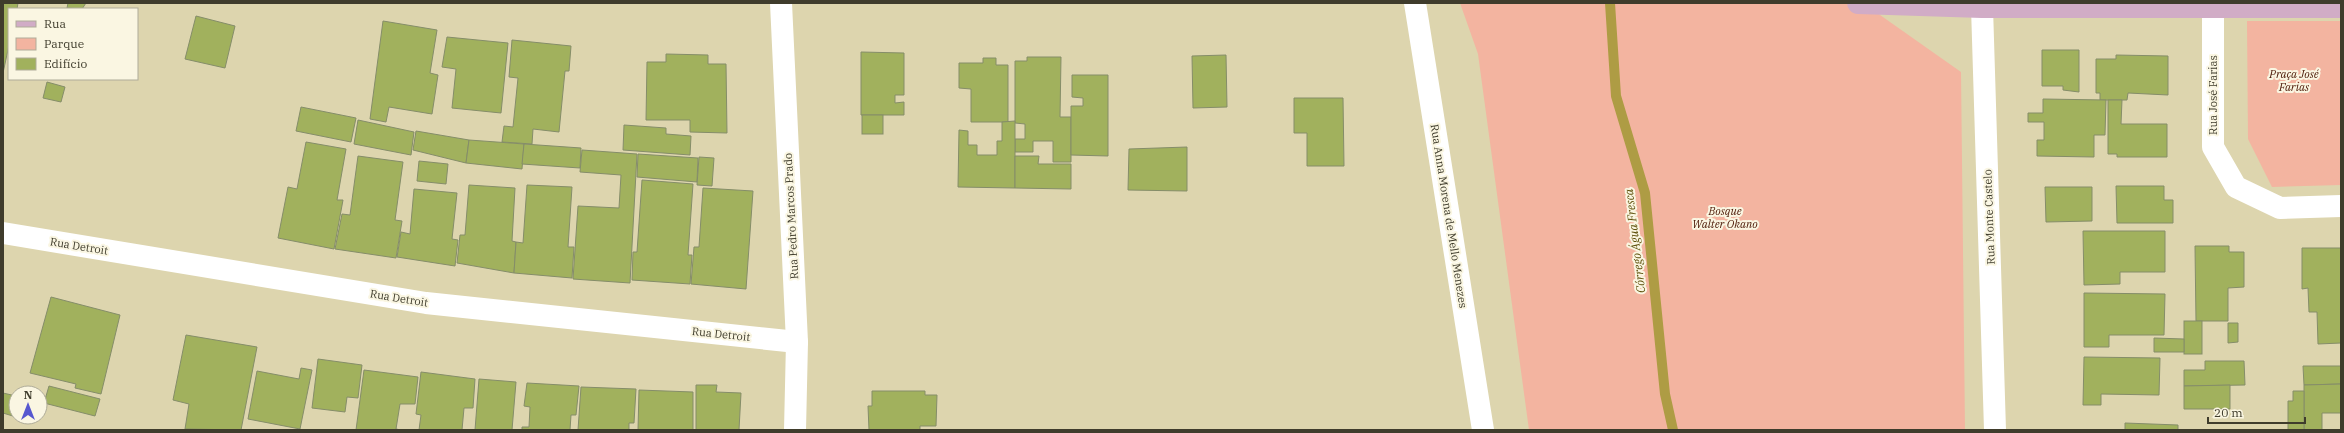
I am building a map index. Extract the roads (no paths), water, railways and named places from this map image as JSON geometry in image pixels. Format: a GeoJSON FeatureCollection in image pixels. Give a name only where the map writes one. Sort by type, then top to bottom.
{"type":"FeatureCollection","features":[{"type":"Feature","properties":{"kind":"main road"},"geometry":{"type":"LineString","coordinates":[[1858,3],[2341,7]]}},
{"type":"Feature","properties":{"kind":"street","name":"Rua Pedro Marcos Prado"},"geometry":{"type":"LineString","coordinates":[[780,3],[797,342],[794,430]]}},
{"type":"Feature","properties":{"kind":"street","name":"Rua Anna Morena de Mello Menezes"},"geometry":{"type":"LineString","coordinates":[[1415,3],[1483,430]]}},
{"type":"Feature","properties":{"kind":"street","name":"Rua Monte Castelo"},"geometry":{"type":"LineString","coordinates":[[1983,5],[1995,430]]}},
{"type":"Feature","properties":{"kind":"street","name":"Rua José Farias"},"geometry":{"type":"LineString","coordinates":[[2213,7],[2213,147],[2236,188],[2280,208],[2341,206]]}},
{"type":"Feature","properties":{"kind":"street","name":"Rua Detroit"},"geometry":{"type":"LineString","coordinates":[[3,233],[426,303],[797,342]]}},
{"type":"Feature","properties":{"kind":"waterway","name":"Córrego Água Fresca"},"geometry":{"type":"LineString","coordinates":[[1610,3],[1616,96],[1645,193],[1665,394],[1673,430]]}},
{"type":"Feature","properties":{"kind":"park label","name":"Praça José Farias"},"geometry":{"type":"Point","coordinates":[2294,80]}},
{"type":"Feature","properties":{"kind":"park label","name":"Bosque Walter Okano"},"geometry":{"type":"Point","coordinates":[1725,217]}}]}
